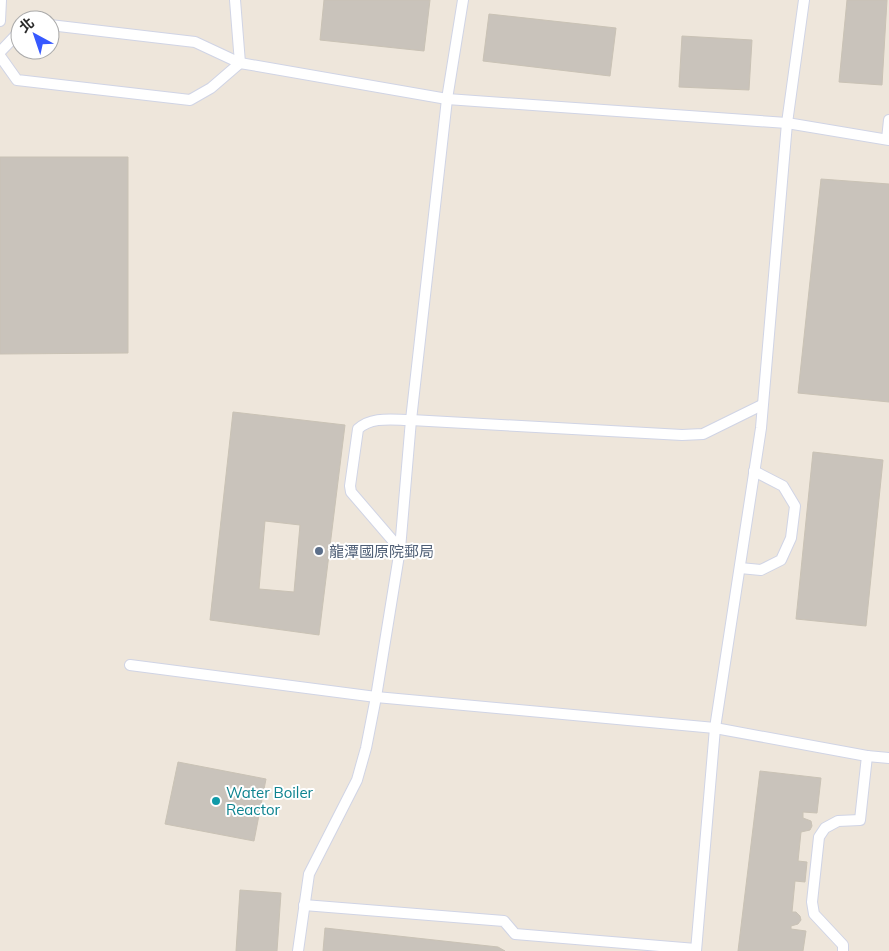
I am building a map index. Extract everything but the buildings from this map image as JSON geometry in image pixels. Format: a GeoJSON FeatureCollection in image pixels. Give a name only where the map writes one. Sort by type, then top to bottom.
{"type":"FeatureCollection","features":[{"type":"Feature","properties":{"kind":"lane"},"geometry":{"type":"LineString","coordinates":[[0,20],[1,0]]}},
{"type":"Feature","properties":{"kind":"lane"},"geometry":{"type":"LineString","coordinates":[[235,0],[240,63]]}},
{"type":"Feature","properties":{"kind":"lane"},"geometry":{"type":"LineString","coordinates":[[298,951],[309,874],[357,780],[366,748],[376,697],[400,549],[411,420],[447,99],[463,0]]}},
{"type":"Feature","properties":{"kind":"lane"},"geometry":{"type":"LineString","coordinates":[[304,905],[504,922],[515,934],[696,950],[715,728],[761,428],[787,123],[804,0]]}},
{"type":"Feature","properties":{"kind":"lane"},"geometry":{"type":"LineString","coordinates":[[60,26],[195,42],[240,63],[447,99],[787,123],[888,140],[889,120]]}},
{"type":"Feature","properties":{"kind":"lane"},"geometry":{"type":"LineString","coordinates":[[0,52],[10,42]]}},
{"type":"Feature","properties":{"kind":"lane"},"geometry":{"type":"LineString","coordinates":[[0,56],[17,80],[190,100],[211,88],[240,63]]}},
{"type":"Feature","properties":{"kind":"lane"},"geometry":{"type":"LineString","coordinates":[[400,549],[351,492],[350,486],[358,429],[365,423],[374,420],[411,420],[682,435],[703,434],[762,405]]}},
{"type":"Feature","properties":{"kind":"lane"},"geometry":{"type":"LineString","coordinates":[[740,568],[761,570],[781,560],[791,538],[795,506],[783,486],[754,471]]}},
{"type":"Feature","properties":{"kind":"lane"},"geometry":{"type":"LineString","coordinates":[[130,664],[376,697],[715,728],[867,756],[889,758]]}},
{"type":"Feature","properties":{"kind":"lane"},"geometry":{"type":"LineString","coordinates":[[842,951],[843,945],[814,914],[812,902],[819,837],[826,828],[838,821],[860,820],[867,756]]}},
{"type":"Feature","properties":{"kind":"place","name":"龍潭國原院郵局"},"geometry":{"type":"Point","coordinates":[319,551]}},
{"type":"Feature","properties":{"kind":"place","name":"Water Boiler Reactor"},"geometry":{"type":"Point","coordinates":[216,801]}}]}
